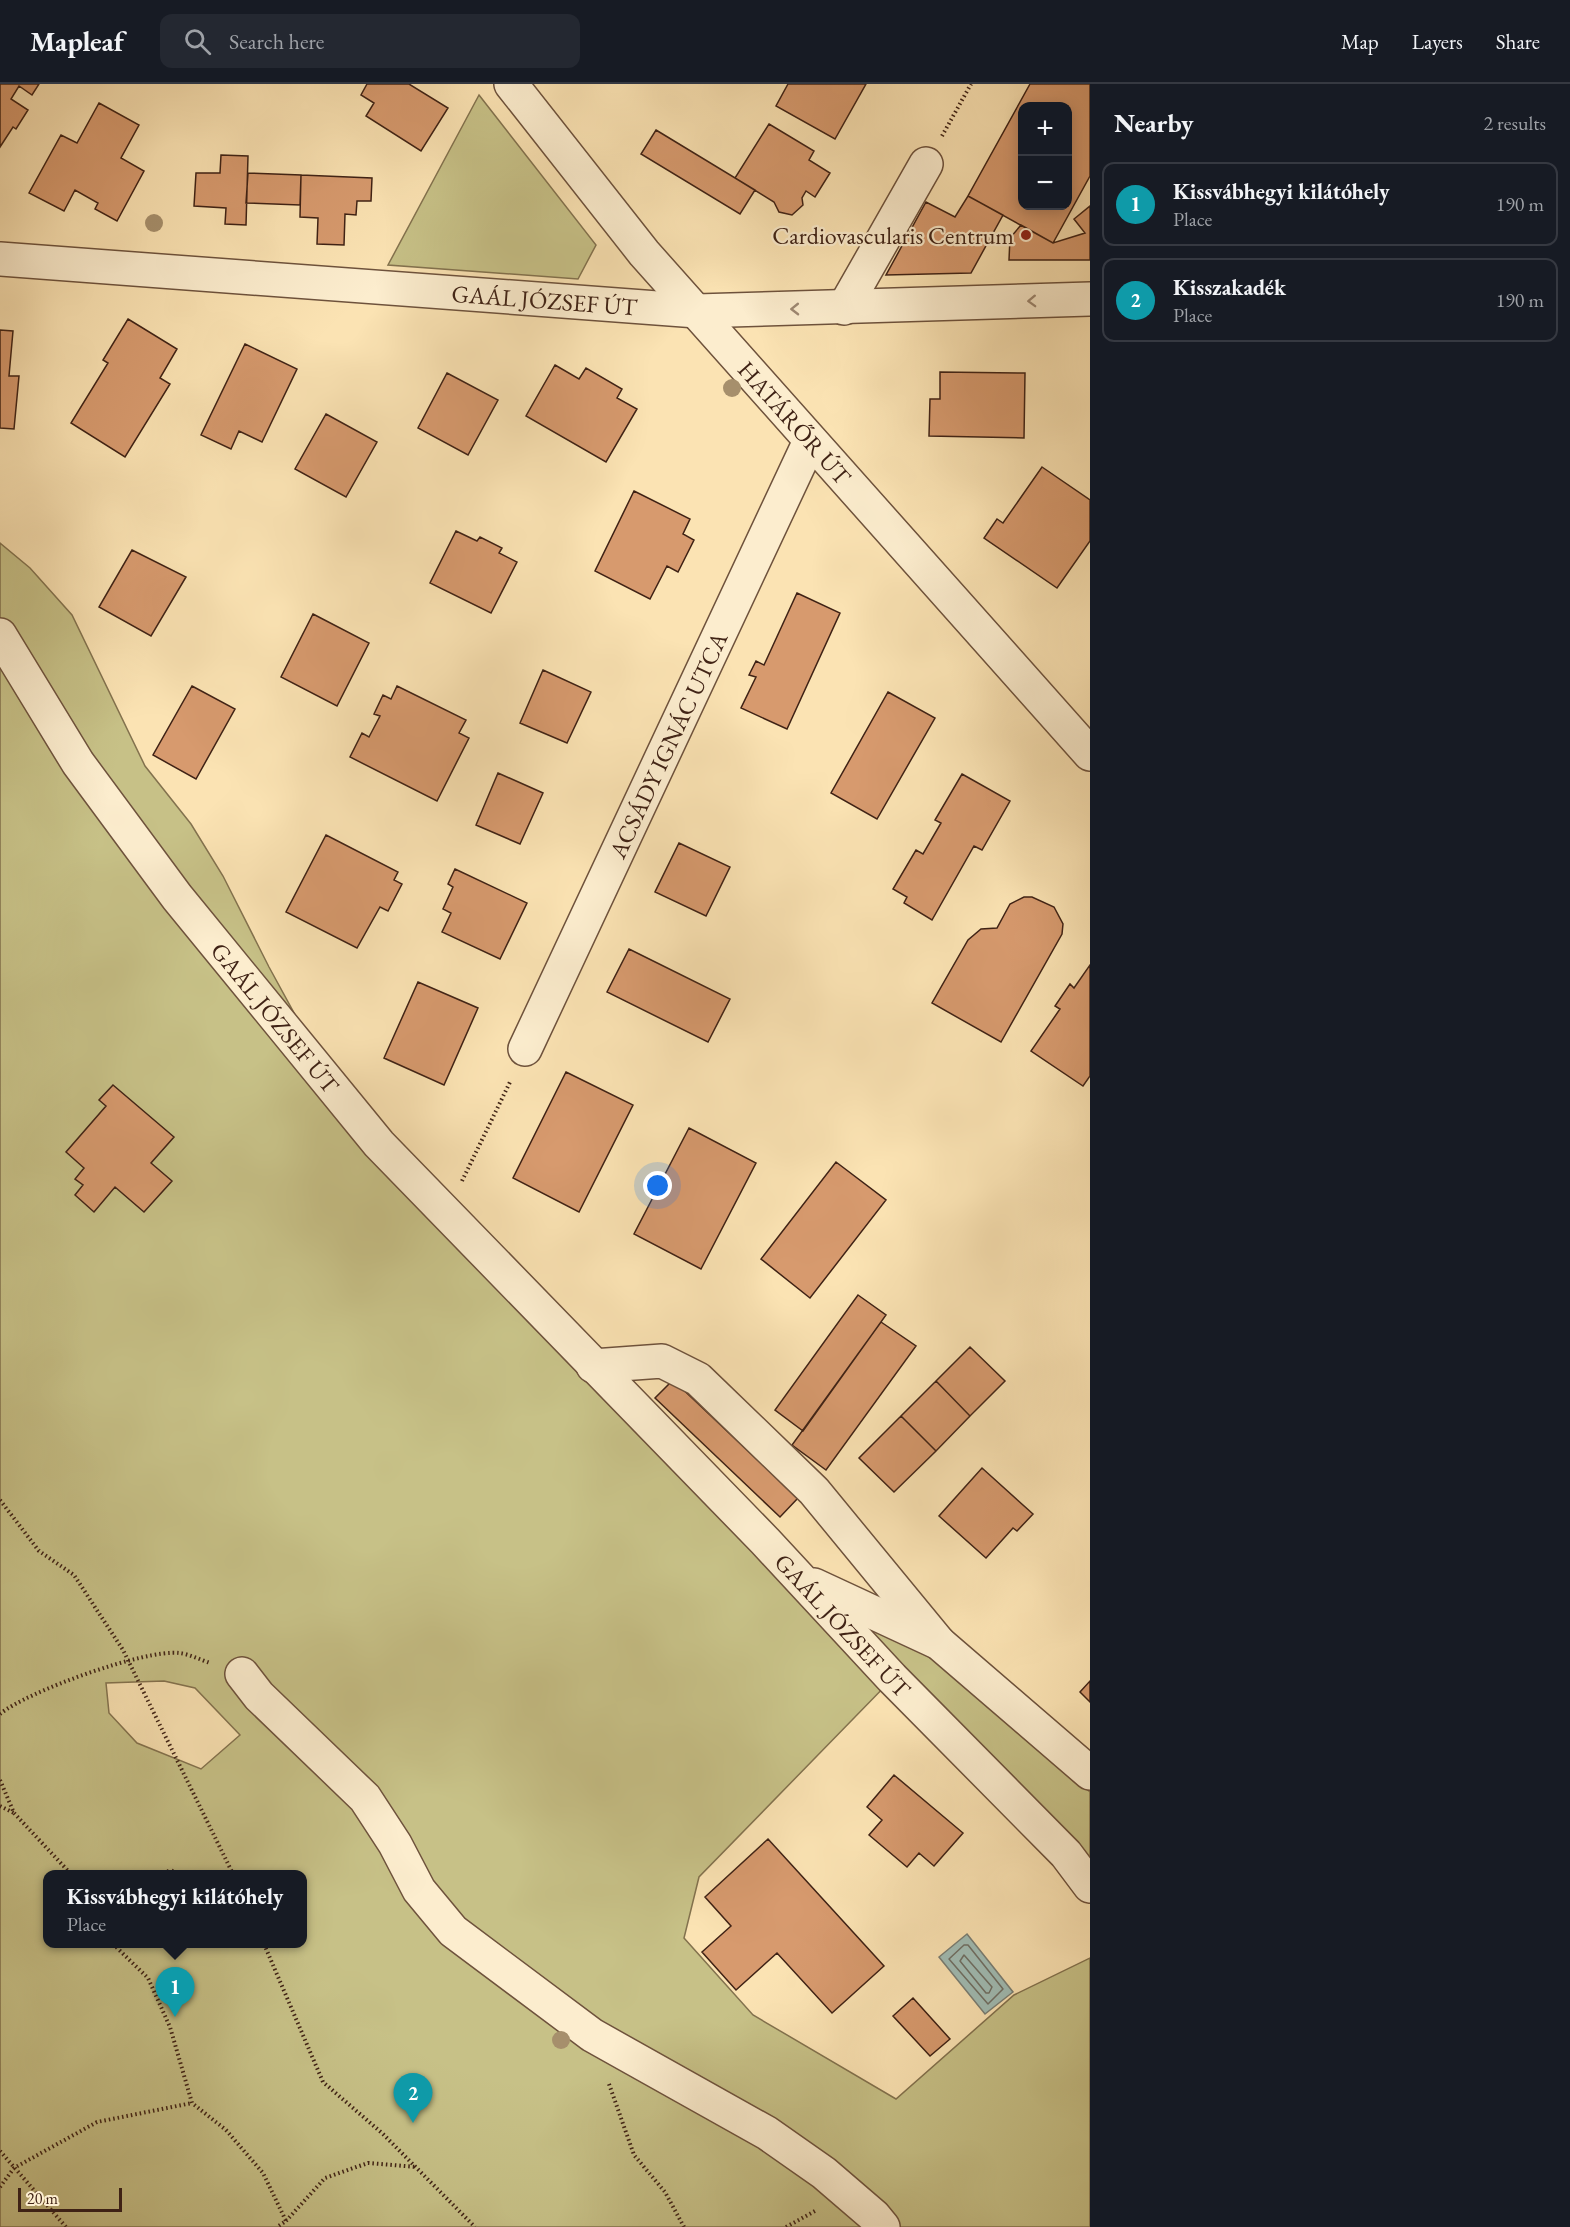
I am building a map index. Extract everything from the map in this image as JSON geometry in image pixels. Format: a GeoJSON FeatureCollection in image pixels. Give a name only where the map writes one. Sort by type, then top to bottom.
{"type":"FeatureCollection","features":[{"type":"Feature","properties":{"kind":"street","name":"HATÁRŐR ÚT"},"geometry":{"type":"LineString","coordinates":[[511,84],[644,253],[1090,754]]}},
{"type":"Feature","properties":{"kind":"street"},"geometry":{"type":"LineString","coordinates":[[844,308],[926,164]]}},
{"type":"Feature","properties":{"kind":"street","name":"GAÁL JÓZSEF ÚT"},"geometry":{"type":"LineString","coordinates":[[0,259],[697,311],[1090,299]]}},
{"type":"Feature","properties":{"kind":"street","name":"ACSÁDY IGNÁC UTCA"},"geometry":{"type":"LineString","coordinates":[[525,1049],[810,441]]}},
{"type":"Feature","properties":{"kind":"street","name":"GAÁL JÓZSEF ÚT"},"geometry":{"type":"LineString","coordinates":[[0,634],[78,763],[177,897],[379,1144],[799,1578],[892,1678],[1066,1854],[1090,1886]]}},
{"type":"Feature","properties":{"kind":"street"},"geometry":{"type":"LineString","coordinates":[[593,1366],[662,1361],[698,1379],[814,1491],[939,1643],[1090,1773]]}},
{"type":"Feature","properties":{"kind":"street"},"geometry":{"type":"LineString","coordinates":[[799,1578],[939,1643]]}},
{"type":"Feature","properties":{"kind":"street"},"geometry":{"type":"LineString","coordinates":[[242,1674],[258,1696],[365,1798],[395,1844],[419,1890],[453,1931],[592,2035],[767,2133],[824,2173],[874,2216],[883,2227]]}},
{"type":"Feature","properties":{"kind":"path"},"geometry":{"type":"LineString","coordinates":[[926,164],[971,84]]}},
{"type":"Feature","properties":{"kind":"path"},"geometry":{"type":"LineString","coordinates":[[447,1212],[525,1049]]}},
{"type":"Feature","properties":{"kind":"path"},"geometry":{"type":"LineString","coordinates":[[0,1500],[39,1551],[74,1575],[129,1661],[231,1870]]}},
{"type":"Feature","properties":{"kind":"path"},"geometry":{"type":"LineString","coordinates":[[0,1714],[22,1700],[129,1661],[179,1653],[242,1674]]}},
{"type":"Feature","properties":{"kind":"path"},"geometry":{"type":"LineString","coordinates":[[0,1780],[14,1813],[66,1870]]}},
{"type":"Feature","properties":{"kind":"path"},"geometry":{"type":"LineString","coordinates":[[0,1806],[14,1813]]}},
{"type":"Feature","properties":{"kind":"path"},"geometry":{"type":"LineString","coordinates":[[118,1948],[148,1978],[170,2027],[192,2103],[226,2130],[263,2173],[286,2221]]}},
{"type":"Feature","properties":{"kind":"path"},"geometry":{"type":"LineString","coordinates":[[266,1948],[322,2082],[418,2167],[475,2227]]}},
{"type":"Feature","properties":{"kind":"path"},"geometry":{"type":"LineString","coordinates":[[592,2035],[634,2156],[665,2192],[684,2227]]}},
{"type":"Feature","properties":{"kind":"path"},"geometry":{"type":"LineString","coordinates":[[0,2187],[14,2168],[97,2122],[192,2103]]}},
{"type":"Feature","properties":{"kind":"path"},"geometry":{"type":"LineString","coordinates":[[0,2151],[66,2227]]}},
{"type":"Feature","properties":{"kind":"path"},"geometry":{"type":"LineString","coordinates":[[277,2227],[286,2221],[325,2178],[368,2163],[418,2167]]}},
{"type":"Feature","properties":{"kind":"shaded area"},"geometry":{"type":"Polygon","coordinates":[[[479,95],[596,245],[578,279],[388,265],[479,95]]]}},
{"type":"Feature","properties":{"kind":"shaded area"},"geometry":{"type":"Polygon","coordinates":[[[0,543],[30,568],[72,615],[145,766],[191,824],[223,876],[269,967],[370,1152],[795,1593],[948,1665],[1090,1792],[1090,1866],[892,1679],[699,1877],[684,1938],[753,2015],[896,2099],[1014,1995],[1090,1958],[1090,2227],[0,2227],[0,543]],[[164,1681],[106,1683],[109,1713],[137,1743],[201,1769],[240,1735],[195,1688],[164,1681]]]}},
{"type":"Feature","properties":{"kind":"water"},"geometry":{"type":"Polygon","coordinates":[[[967,1934],[1013,1992],[985,2014],[939,1957],[967,1934]]]}},
{"type":"Feature","properties":{"kind":"building"},"geometry":{"type":"Polygon","coordinates":[[[0,84],[39,84],[32,95],[19,86],[11,99],[28,110],[16,129],[13,127],[0,147],[0,84]]]}},
{"type":"Feature","properties":{"kind":"building"},"geometry":{"type":"Polygon","coordinates":[[[367,84],[409,84],[448,108],[421,151],[366,116],[374,103],[361,95],[367,84]]]}},
{"type":"Feature","properties":{"kind":"building"},"geometry":{"type":"Polygon","coordinates":[[[788,84],[866,84],[835,139],[776,106],[788,84]]]}},
{"type":"Feature","properties":{"kind":"building"},"geometry":{"type":"Polygon","coordinates":[[[1030,84],[1090,84],[1090,176],[1072,209],[1072,102],[1020,102],[1030,84]]]}},
{"type":"Feature","properties":{"kind":"building"},"geometry":{"type":"Polygon","coordinates":[[[99,103],[139,125],[121,158],[144,171],[117,221],[95,209],[98,203],[75,190],[64,211],[29,193],[61,135],[77,143],[99,103]]]}},
{"type":"Feature","properties":{"kind":"building"},"geometry":{"type":"Polygon","coordinates":[[[1018,106],[1018,210],[1071,210],[1053,243],[968,196],[1018,106]]]}},
{"type":"Feature","properties":{"kind":"building"},"geometry":{"type":"Polygon","coordinates":[[[769,124],[814,151],[809,160],[830,173],[815,197],[806,191],[802,198],[803,205],[792,215],[779,212],[774,202],[735,178],[769,124]]]}},
{"type":"Feature","properties":{"kind":"building"},"geometry":{"type":"Polygon","coordinates":[[[656,130],[755,190],[740,214],[641,154],[656,130]]]}},
{"type":"Feature","properties":{"kind":"building"},"geometry":{"type":"Polygon","coordinates":[[[221,155],[248,156],[246,225],[225,224],[226,208],[194,206],[196,173],[220,173],[221,155]]]}},
{"type":"Feature","properties":{"kind":"building"},"geometry":{"type":"Polygon","coordinates":[[[248,173],[301,175],[300,205],[246,203],[248,173]]]}},
{"type":"Feature","properties":{"kind":"building"},"geometry":{"type":"Polygon","coordinates":[[[301,175],[372,178],[371,201],[357,201],[356,215],[345,214],[344,245],[317,244],[318,218],[300,217],[301,175]]]}},
{"type":"Feature","properties":{"kind":"building"},"geometry":{"type":"Polygon","coordinates":[[[968,196],[1003,215],[971,273],[886,275],[926,202],[955,217],[968,196]]]}},
{"type":"Feature","properties":{"kind":"building","name":"Cardiovascularis Centrum"},"geometry":{"type":"Polygon","coordinates":[[[1090,206],[1090,260],[1009,260],[1010,238],[1021,225],[1053,243],[1085,233],[1074,219],[1090,206]]]}},
{"type":"Feature","properties":{"kind":"building"},"geometry":{"type":"Polygon","coordinates":[[[128,319],[177,349],[160,378],[170,384],[125,457],[71,423],[108,363],[103,360],[128,319]]]}},
{"type":"Feature","properties":{"kind":"building"},"geometry":{"type":"Polygon","coordinates":[[[0,330],[13,331],[9,376],[19,376],[14,429],[0,428],[0,330]]]}},
{"type":"Feature","properties":{"kind":"building"},"geometry":{"type":"Polygon","coordinates":[[[245,344],[297,369],[262,442],[239,431],[231,449],[201,435],[245,344]]]}},
{"type":"Feature","properties":{"kind":"building"},"geometry":{"type":"Polygon","coordinates":[[[555,365],[579,379],[586,368],[622,389],[617,398],[637,409],[606,462],[526,416],[555,365]]]}},
{"type":"Feature","properties":{"kind":"building"},"geometry":{"type":"Polygon","coordinates":[[[940,372],[1025,373],[1024,438],[929,436],[930,399],[940,399],[940,372]]]}},
{"type":"Feature","properties":{"kind":"building"},"geometry":{"type":"Polygon","coordinates":[[[447,373],[498,400],[468,455],[418,428],[447,373]]]}},
{"type":"Feature","properties":{"kind":"building"},"geometry":{"type":"Polygon","coordinates":[[[326,414],[377,442],[346,497],[295,469],[326,414]]]}},
{"type":"Feature","properties":{"kind":"building"},"geometry":{"type":"Polygon","coordinates":[[[1042,467],[1090,500],[1090,541],[1057,588],[984,538],[997,519],[1003,523],[1042,467]]]}},
{"type":"Feature","properties":{"kind":"building"},"geometry":{"type":"Polygon","coordinates":[[[634,491],[690,519],[683,534],[694,540],[678,572],[667,566],[650,599],[595,571],[634,491]]]}},
{"type":"Feature","properties":{"kind":"building"},"geometry":{"type":"Polygon","coordinates":[[[456,531],[477,541],[480,537],[502,548],[499,553],[517,562],[491,613],[430,583],[456,531]]]}},
{"type":"Feature","properties":{"kind":"building"},"geometry":{"type":"Polygon","coordinates":[[[132,550],[186,577],[151,636],[99,607],[132,550]]]}},
{"type":"Feature","properties":{"kind":"building"},"geometry":{"type":"Polygon","coordinates":[[[797,593],[840,613],[787,729],[741,708],[756,677],[749,675],[756,661],[764,665],[797,593]]]}},
{"type":"Feature","properties":{"kind":"building"},"geometry":{"type":"Polygon","coordinates":[[[313,614],[369,643],[337,706],[281,677],[313,614]]]}},
{"type":"Feature","properties":{"kind":"building"},"geometry":{"type":"Polygon","coordinates":[[[543,670],[591,692],[567,743],[520,723],[543,670]]]}},
{"type":"Feature","properties":{"kind":"building"},"geometry":{"type":"Polygon","coordinates":[[[192,686],[235,709],[196,779],[153,755],[192,686]]]}},
{"type":"Feature","properties":{"kind":"building"},"geometry":{"type":"Polygon","coordinates":[[[397,686],[466,720],[459,733],[469,738],[437,801],[350,757],[362,733],[369,737],[380,716],[374,714],[383,695],[391,699],[397,686]]]}},
{"type":"Feature","properties":{"kind":"building"},"geometry":{"type":"Polygon","coordinates":[[[888,692],[935,718],[877,819],[831,793],[888,692]]]}},
{"type":"Feature","properties":{"kind":"building"},"geometry":{"type":"Polygon","coordinates":[[[498,773],[543,793],[520,844],[476,825],[498,773]]]}},
{"type":"Feature","properties":{"kind":"building"},"geometry":{"type":"Polygon","coordinates":[[[962,774],[1010,801],[982,850],[974,846],[932,920],[904,903],[907,897],[893,889],[916,850],[923,854],[941,823],[935,820],[962,774]]]}},
{"type":"Feature","properties":{"kind":"building"},"geometry":{"type":"Polygon","coordinates":[[[326,835],[398,872],[394,880],[402,884],[388,911],[380,907],[357,948],[286,912],[326,835]]]}},
{"type":"Feature","properties":{"kind":"building"},"geometry":{"type":"Polygon","coordinates":[[[679,843],[730,867],[706,916],[655,892],[679,843]]]}},
{"type":"Feature","properties":{"kind":"building"},"geometry":{"type":"Polygon","coordinates":[[[455,869],[527,903],[500,959],[442,932],[451,913],[443,909],[453,887],[448,884],[455,869]]]}},
{"type":"Feature","properties":{"kind":"building"},"geometry":{"type":"Polygon","coordinates":[[[1024,897],[1032,897],[1054,907],[1063,924],[1062,934],[1001,1042],[932,1003],[968,940],[981,929],[997,928],[1010,904],[1024,897]]]}},
{"type":"Feature","properties":{"kind":"building"},"geometry":{"type":"Polygon","coordinates":[[[629,949],[730,999],[708,1042],[607,992],[629,949]]]}},
{"type":"Feature","properties":{"kind":"building"},"geometry":{"type":"Polygon","coordinates":[[[1090,965],[1090,1076],[1083,1086],[1031,1051],[1060,1009],[1055,1006],[1070,984],[1074,988],[1090,965]]]}},
{"type":"Feature","properties":{"kind":"building"},"geometry":{"type":"Polygon","coordinates":[[[418,982],[478,1008],[444,1085],[384,1058],[418,982]]]}},
{"type":"Feature","properties":{"kind":"building"},"geometry":{"type":"Polygon","coordinates":[[[566,1072],[633,1105],[579,1212],[513,1178],[566,1072]]]}},
{"type":"Feature","properties":{"kind":"building"},"geometry":{"type":"Polygon","coordinates":[[[113,1085],[174,1137],[151,1163],[172,1181],[144,1212],[115,1187],[94,1212],[75,1195],[83,1185],[75,1179],[84,1168],[66,1152],[106,1106],[99,1100],[113,1085]]]}},
{"type":"Feature","properties":{"kind":"building"},"geometry":{"type":"Polygon","coordinates":[[[689,1128],[756,1163],[701,1269],[634,1234],[689,1128]]]}},
{"type":"Feature","properties":{"kind":"building"},"geometry":{"type":"Polygon","coordinates":[[[836,1162],[886,1200],[810,1298],[761,1259],[836,1162]]]}},
{"type":"Feature","properties":{"kind":"building"},"geometry":{"type":"Polygon","coordinates":[[[858,1295],[886,1315],[803,1431],[775,1410],[858,1295]]]}},
{"type":"Feature","properties":{"kind":"building"},"geometry":{"type":"Polygon","coordinates":[[[881,1322],[916,1346],[826,1470],[792,1445],[881,1322]]]}},
{"type":"Feature","properties":{"kind":"building"},"geometry":{"type":"Polygon","coordinates":[[[970,1347],[1005,1381],[970,1416],[936,1381],[970,1347]]]}},
{"type":"Feature","properties":{"kind":"building"},"geometry":{"type":"Polygon","coordinates":[[[673,1380],[798,1498],[780,1517],[655,1398],[673,1380]]]}},
{"type":"Feature","properties":{"kind":"building"},"geometry":{"type":"Polygon","coordinates":[[[936,1381],[970,1416],[936,1451],[901,1416],[936,1381]]]}},
{"type":"Feature","properties":{"kind":"building"},"geometry":{"type":"Polygon","coordinates":[[[901,1416],[936,1451],[894,1492],[859,1458],[901,1416]]]}},
{"type":"Feature","properties":{"kind":"building"},"geometry":{"type":"Polygon","coordinates":[[[982,1468],[1033,1514],[1017,1531],[1013,1528],[986,1558],[939,1516],[982,1468]]]}},
{"type":"Feature","properties":{"kind":"building"},"geometry":{"type":"Polygon","coordinates":[[[1090,1681],[1090,1702],[1080,1692],[1090,1681]]]}},
{"type":"Feature","properties":{"kind":"building"},"geometry":{"type":"Polygon","coordinates":[[[894,1775],[963,1833],[934,1866],[919,1853],[907,1867],[869,1835],[882,1820],[867,1807],[894,1775]]]}},
{"type":"Feature","properties":{"kind":"building"},"geometry":{"type":"Polygon","coordinates":[[[768,1839],[884,1966],[832,2013],[777,1953],[736,1990],[702,1952],[731,1926],[705,1897],[768,1839]]]}},
{"type":"Feature","properties":{"kind":"building"},"geometry":{"type":"Polygon","coordinates":[[[913,1998],[950,2039],[930,2056],[893,2016],[913,1998]]]}},
{"type":"Feature","properties":{"kind":"place","name":"Cardiovascularis Centrum"},"geometry":{"type":"Point","coordinates":[1026,235]}},
{"type":"Feature","properties":{"kind":"place","name":"Kissvábhegyi kilátóhely"},"geometry":{"type":"Point","coordinates":[175,2017]}},
{"type":"Feature","properties":{"kind":"place","name":"Kisszakadék"},"geometry":{"type":"Point","coordinates":[413,2123]}}]}
